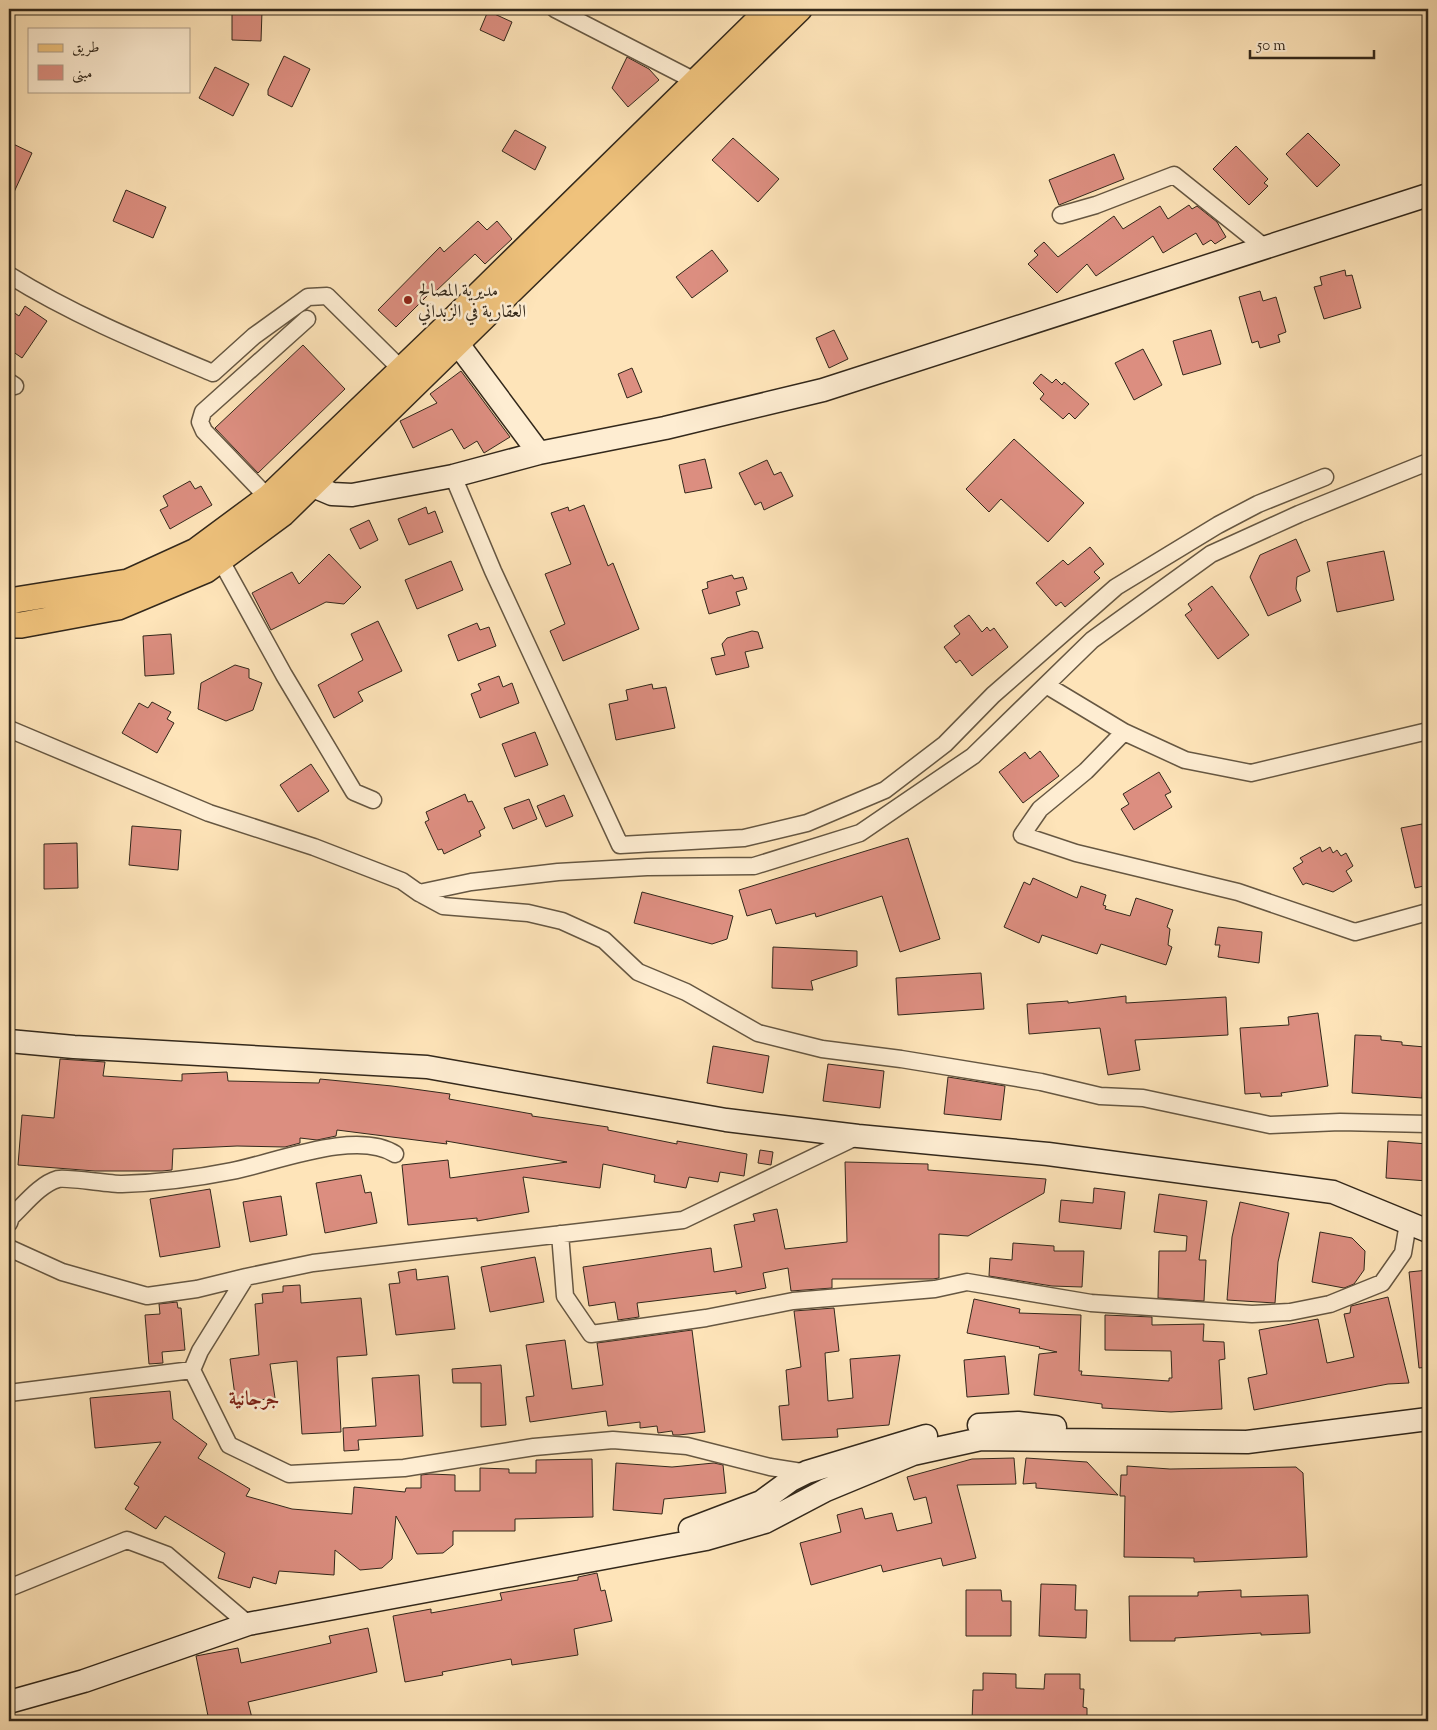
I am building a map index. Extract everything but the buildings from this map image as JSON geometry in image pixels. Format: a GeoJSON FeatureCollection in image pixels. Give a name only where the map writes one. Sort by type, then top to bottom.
{"type":"FeatureCollection","features":[{"type":"Feature","properties":{"kind":"main road"},"geometry":{"type":"LineString","coordinates":[[9,601],[128,582],[196,551],[275,505],[313,486],[452,335],[695,82],[770,9]]}},
{"type":"Feature","properties":{"kind":"main road"},"geometry":{"type":"LineString","coordinates":[[9,625],[21,625],[118,607],[206,570],[220,559],[275,505],[402,369],[452,335],[799,9]]}},
{"type":"Feature","properties":{"kind":"main road"},"geometry":{"type":"LineString","coordinates":[[313,486],[332,494],[352,495],[453,476],[539,453],[665,428],[823,390],[1428,195]]}},
{"type":"Feature","properties":{"kind":"main road"},"geometry":{"type":"LineString","coordinates":[[452,335],[539,453]]}},
{"type":"Feature","properties":{"kind":"main road"},"geometry":{"type":"LineString","coordinates":[[9,1041],[84,1048],[427,1067],[726,1120],[858,1136],[1048,1154],[1333,1192],[1418,1227]]}},
{"type":"Feature","properties":{"kind":"main road"},"geometry":{"type":"LineString","coordinates":[[9,1702],[84,1681],[248,1624],[706,1539],[765,1522],[826,1490],[913,1454],[981,1439],[1247,1442],[1428,1419]]}},
{"type":"Feature","properties":{"kind":"main road"},"geometry":{"type":"LineString","coordinates":[[605,1558],[703,1525],[761,1502],[807,1472],[907,1440],[974,1426],[1018,1423],[1124,1433],[1160,1440]]}},
{"type":"Feature","properties":{"kind":"street"},"geometry":{"type":"LineString","coordinates":[[555,9],[695,82]]}},
{"type":"Feature","properties":{"kind":"street"},"geometry":{"type":"LineString","coordinates":[[1061,216],[1096,205],[1174,175],[1264,247]]}},
{"type":"Feature","properties":{"kind":"street"},"geometry":{"type":"LineString","coordinates":[[9,275],[40,294],[128,337],[213,373],[254,336],[308,297],[327,296],[402,369]]}},
{"type":"Feature","properties":{"kind":"street"},"geometry":{"type":"LineString","coordinates":[[275,505],[204,431],[200,422],[203,412],[307,319]]}},
{"type":"Feature","properties":{"kind":"street"},"geometry":{"type":"LineString","coordinates":[[419,893],[471,882],[558,872],[647,867],[754,866],[860,833],[973,756],[1092,640],[1211,554],[1299,514],[1428,462]]}},
{"type":"Feature","properties":{"kind":"street"},"geometry":{"type":"LineString","coordinates":[[453,476],[492,570],[620,845],[744,838],[807,823],[885,790],[945,744],[993,696],[1116,587],[1218,525],[1258,504],[1325,477]]}},
{"type":"Feature","properties":{"kind":"street"},"geometry":{"type":"LineString","coordinates":[[220,559],[284,675],[354,792],[373,800]]}},
{"type":"Feature","properties":{"kind":"street"},"geometry":{"type":"LineString","coordinates":[[1046,685],[1124,732],[1185,760],[1251,773],[1428,731]]}},
{"type":"Feature","properties":{"kind":"street"},"geometry":{"type":"LineString","coordinates":[[9,729],[209,813],[314,847],[402,881],[443,906],[528,914],[562,921],[604,940],[638,972],[686,992],[758,1033],[822,1049],[901,1059],[1041,1082],[1100,1096],[1143,1098],[1270,1125],[1340,1122],[1428,1124]]}},
{"type":"Feature","properties":{"kind":"street"},"geometry":{"type":"LineString","coordinates":[[1124,732],[1086,772],[1040,808],[1022,835],[1076,853],[1177,879],[1238,892],[1355,932],[1428,912]]}},
{"type":"Feature","properties":{"kind":"street"},"geometry":{"type":"LineString","coordinates":[[9,1248],[62,1272],[147,1296],[196,1290],[313,1263],[683,1220],[858,1136]]}},
{"type":"Feature","properties":{"kind":"street"},"geometry":{"type":"LineString","coordinates":[[9,1223],[11,1217],[42,1188],[58,1179],[124,1184],[186,1177],[232,1171],[306,1152],[356,1144],[389,1150],[395,1154]]}},
{"type":"Feature","properties":{"kind":"street"},"geometry":{"type":"LineString","coordinates":[[560,1234],[565,1296],[591,1334],[706,1318],[793,1301],[935,1289],[967,1282],[1091,1303],[1252,1314],[1290,1312],[1330,1304],[1382,1283],[1418,1227]]}},
{"type":"Feature","properties":{"kind":"street"},"geometry":{"type":"LineString","coordinates":[[246,1277],[200,1351],[192,1370],[229,1446],[289,1474],[404,1468],[534,1447],[613,1440],[687,1446],[770,1467],[807,1472],[819,1480],[826,1490]]}},
{"type":"Feature","properties":{"kind":"street"},"geometry":{"type":"LineString","coordinates":[[9,1393],[192,1370]]}},
{"type":"Feature","properties":{"kind":"street"},"geometry":{"type":"LineString","coordinates":[[770,1467],[780,1488],[795,1507]]}},
{"type":"Feature","properties":{"kind":"street"},"geometry":{"type":"LineString","coordinates":[[9,1588],[127,1540],[167,1555],[248,1624]]}},
{"type":"Feature","properties":{"kind":"street"},"geometry":{"type":"LineString","coordinates":[[9,1690],[48,1691]]}},
{"type":"Feature","properties":{"kind":"place","name":"مديرية المصالح العقارية في الزبداني"},"geometry":{"type":"Point","coordinates":[408,300]}},
{"type":"Feature","properties":{"kind":"district","name":"جرجانية"},"geometry":{"type":"Point","coordinates":[254,1398]}}]}
